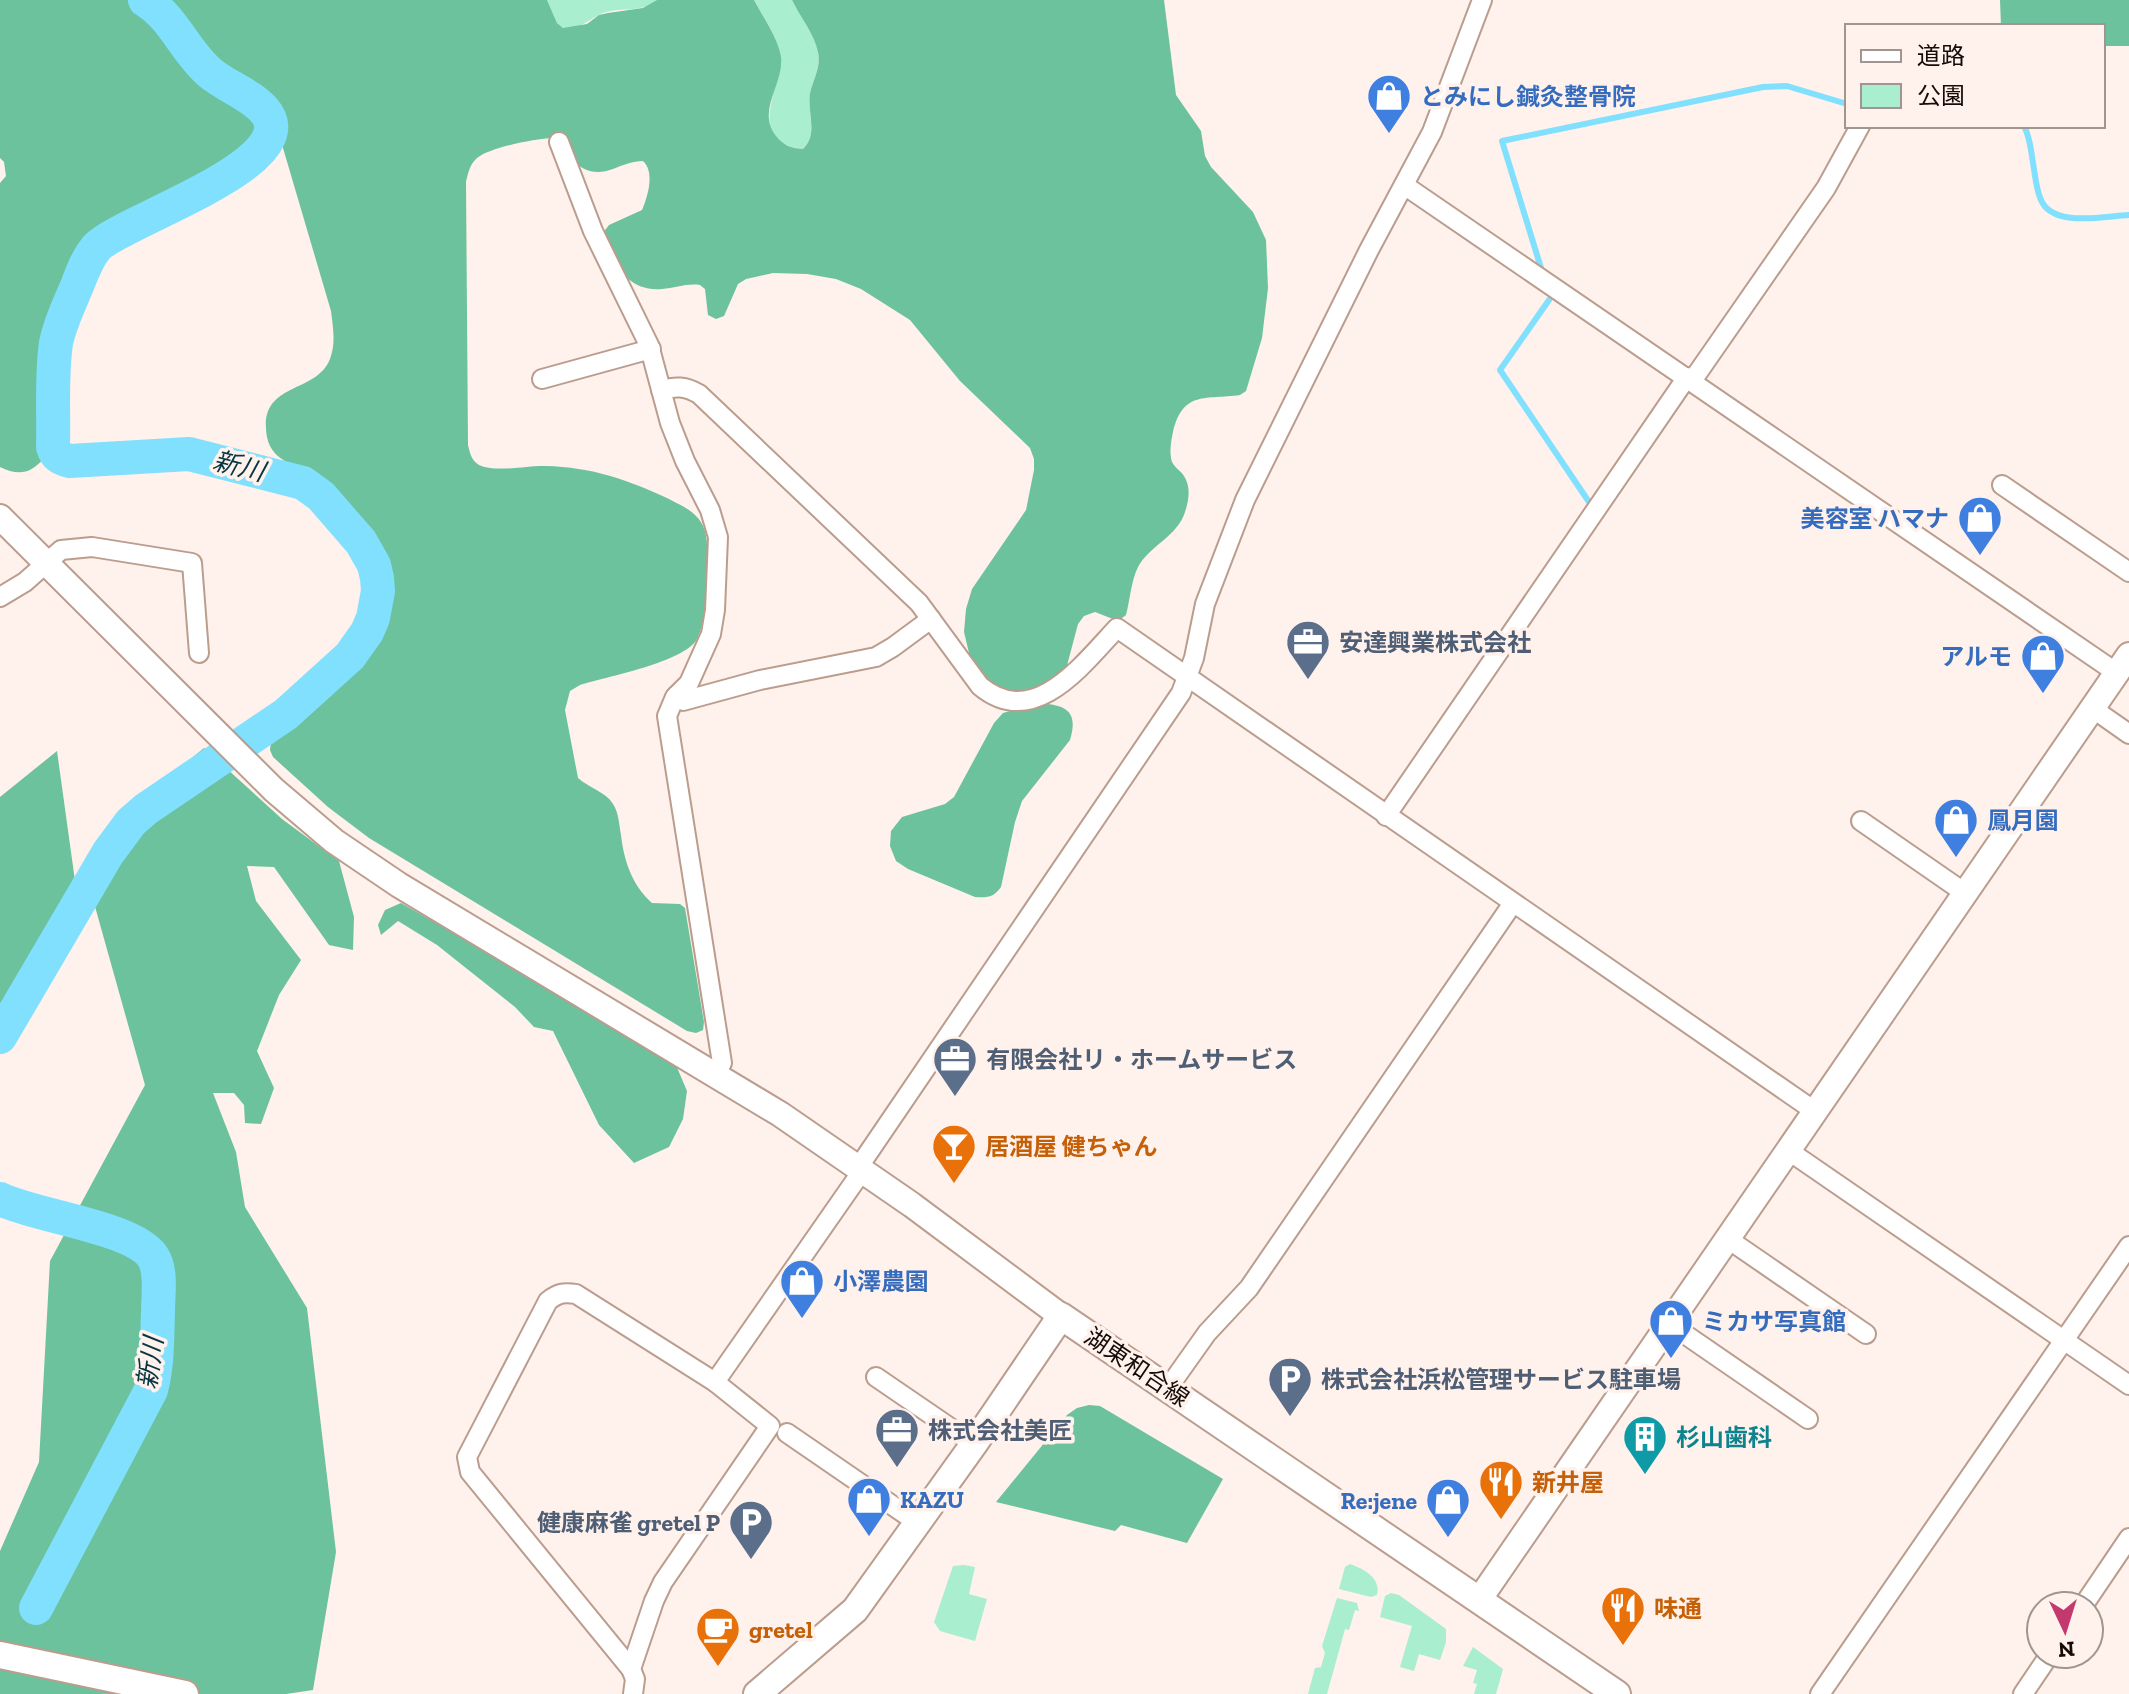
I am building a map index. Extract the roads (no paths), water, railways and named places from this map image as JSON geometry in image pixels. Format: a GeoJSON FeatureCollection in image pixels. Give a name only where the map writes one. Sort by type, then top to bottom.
{"type":"FeatureCollection","features":[{"type":"Feature","properties":{"kind":"main road","name":"湖東和合線"},"geometry":{"type":"LineString","coordinates":[[757,1694],[855,1610],[1061,1316],[1617,1694]]}},
{"type":"Feature","properties":{"kind":"main road"},"geometry":{"type":"LineString","coordinates":[[0,1655],[185,1694]]}},
{"type":"Feature","properties":{"kind":"street"},"geometry":{"type":"LineString","coordinates":[[715,1382],[1171,709],[1188,677],[1205,604],[1245,500],[1439,117],[1482,0]]}},
{"type":"Feature","properties":{"kind":"street"},"geometry":{"type":"LineString","coordinates":[[1386,816],[1826,188],[1859,128]]}},
{"type":"Feature","properties":{"kind":"street"},"geometry":{"type":"LineString","coordinates":[[559,142],[593,231],[651,349],[679,449],[715,524],[719,552],[711,634],[689,683],[669,706],[667,716],[722,1063],[715,1075]]}},
{"type":"Feature","properties":{"kind":"street"},"geometry":{"type":"LineString","coordinates":[[1404,185],[1690,379],[2123,664],[1479,1600]]}},
{"type":"Feature","properties":{"kind":"street"},"geometry":{"type":"LineString","coordinates":[[542,379],[651,349]]}},
{"type":"Feature","properties":{"kind":"street"},"geometry":{"type":"LineString","coordinates":[[661,390],[675,386],[699,394],[919,603],[980,686],[991,695],[1004,700],[1037,697],[1055,689],[1070,678],[1117,628],[1816,1112]]}},
{"type":"Feature","properties":{"kind":"street"},"geometry":{"type":"LineString","coordinates":[[2002,485],[2129,572]]}},
{"type":"Feature","properties":{"kind":"street"},"geometry":{"type":"LineString","coordinates":[[0,517],[255,771],[314,824],[377,871],[780,1114],[1061,1316]]}},
{"type":"Feature","properties":{"kind":"street"},"geometry":{"type":"LineString","coordinates":[[0,597],[16,588],[61,550],[84,546],[192,563],[204,642]]}},
{"type":"Feature","properties":{"kind":"street"},"geometry":{"type":"LineString","coordinates":[[677,695],[683,701],[760,680],[876,657],[931,619]]}},
{"type":"Feature","properties":{"kind":"street"},"geometry":{"type":"LineString","coordinates":[[2092,708],[2129,734]]}},
{"type":"Feature","properties":{"kind":"street"},"geometry":{"type":"LineString","coordinates":[[1861,821],[1965,893]]}},
{"type":"Feature","properties":{"kind":"street"},"geometry":{"type":"LineString","coordinates":[[1168,1388],[1207,1333],[1249,1288],[1513,903]]}},
{"type":"Feature","properties":{"kind":"street"},"geometry":{"type":"LineString","coordinates":[[1789,1151],[2129,1385]]}},
{"type":"Feature","properties":{"kind":"street"},"geometry":{"type":"LineString","coordinates":[[1728,1239],[1866,1334]]}},
{"type":"Feature","properties":{"kind":"street"},"geometry":{"type":"LineString","coordinates":[[1820,1694],[2129,1246]]}},
{"type":"Feature","properties":{"kind":"street"},"geometry":{"type":"LineString","coordinates":[[631,1669],[663,1582],[770,1426],[715,1382],[576,1294],[566,1292],[548,1301],[469,1449],[467,1465],[631,1669],[635,1679],[633,1694]]}},
{"type":"Feature","properties":{"kind":"street"},"geometry":{"type":"LineString","coordinates":[[1670,1324],[1808,1419]]}},
{"type":"Feature","properties":{"kind":"street"},"geometry":{"type":"LineString","coordinates":[[876,1377],[974,1444]]}},
{"type":"Feature","properties":{"kind":"street"},"geometry":{"type":"LineString","coordinates":[[787,1433],[918,1523]]}},
{"type":"Feature","properties":{"kind":"street"},"geometry":{"type":"LineString","coordinates":[[2094,1590],[2129,1538]]}},
{"type":"Feature","properties":{"kind":"street"},"geometry":{"type":"LineString","coordinates":[[2023,1694],[2039,1670]]}},
{"type":"Feature","properties":{"kind":"waterway","name":"新川"},"geometry":{"type":"LineString","coordinates":[[0,1037],[108,853],[131,822],[286,714],[350,656],[367,632],[378,591],[374,565],[361,542],[321,496],[303,483],[189,454],[70,461],[59,457],[54,450],[56,343],[65,314],[93,252],[112,236],[237,170],[260,150],[271,130],[264,110],[209,72],[164,16],[145,0]]}},
{"type":"Feature","properties":{"kind":"waterway"},"geometry":{"type":"LineString","coordinates":[[1541,268],[1502,141],[1763,87],[1787,86],[1845,103]]}},
{"type":"Feature","properties":{"kind":"waterway"},"geometry":{"type":"LineString","coordinates":[[2025,128],[2038,191],[2047,209],[2056,214],[2080,218],[2129,215]]}},
{"type":"Feature","properties":{"kind":"waterway"},"geometry":{"type":"LineString","coordinates":[[1549,300],[1500,370],[1591,505]]}},
{"type":"Feature","properties":{"kind":"waterway","name":"新川"},"geometry":{"type":"LineString","coordinates":[[0,1199],[126,1238],[153,1257],[159,1276],[157,1351],[151,1390],[36,1608]]}},
{"type":"Feature","properties":{"kind":"place","name":"とみにし鍼灸整骨院"},"geometry":{"type":"Point","coordinates":[1389,135]}},
{"type":"Feature","properties":{"kind":"place","name":"美容室 ハマナ"},"geometry":{"type":"Point","coordinates":[1980,557]}},
{"type":"Feature","properties":{"kind":"place","name":"安達興業株式会社"},"geometry":{"type":"Point","coordinates":[1308,681]}},
{"type":"Feature","properties":{"kind":"place","name":"アルモ"},"geometry":{"type":"Point","coordinates":[2043,695]}},
{"type":"Feature","properties":{"kind":"place","name":"鳳月園"},"geometry":{"type":"Point","coordinates":[1956,859]}},
{"type":"Feature","properties":{"kind":"place","name":"有限会社リ・ホームサービス"},"geometry":{"type":"Point","coordinates":[955,1098]}},
{"type":"Feature","properties":{"kind":"place","name":"居酒屋 健ちゃん"},"geometry":{"type":"Point","coordinates":[954,1185]}},
{"type":"Feature","properties":{"kind":"place","name":"小澤農園"},"geometry":{"type":"Point","coordinates":[802,1320]}},
{"type":"Feature","properties":{"kind":"place","name":"ミカサ写真館"},"geometry":{"type":"Point","coordinates":[1671,1360]}},
{"type":"Feature","properties":{"kind":"place","name":"株式会社浜松管理サービス駐車場"},"geometry":{"type":"Point","coordinates":[1290,1418]}},
{"type":"Feature","properties":{"kind":"place","name":"株式会社美匠"},"geometry":{"type":"Point","coordinates":[897,1469]}},
{"type":"Feature","properties":{"kind":"place","name":"杉山歯科"},"geometry":{"type":"Point","coordinates":[1645,1476]}},
{"type":"Feature","properties":{"kind":"place","name":"新井屋"},"geometry":{"type":"Point","coordinates":[1501,1521]}},
{"type":"Feature","properties":{"kind":"place","name":"KAZU"},"geometry":{"type":"Point","coordinates":[869,1538]}},
{"type":"Feature","properties":{"kind":"place","name":"Re:jene"},"geometry":{"type":"Point","coordinates":[1448,1539]}},
{"type":"Feature","properties":{"kind":"place","name":"健康麻雀 gretel P"},"geometry":{"type":"Point","coordinates":[751,1561]}},
{"type":"Feature","properties":{"kind":"place","name":"味通"},"geometry":{"type":"Point","coordinates":[1623,1647]}},
{"type":"Feature","properties":{"kind":"place","name":"gretel"},"geometry":{"type":"Point","coordinates":[718,1668]}}]}
